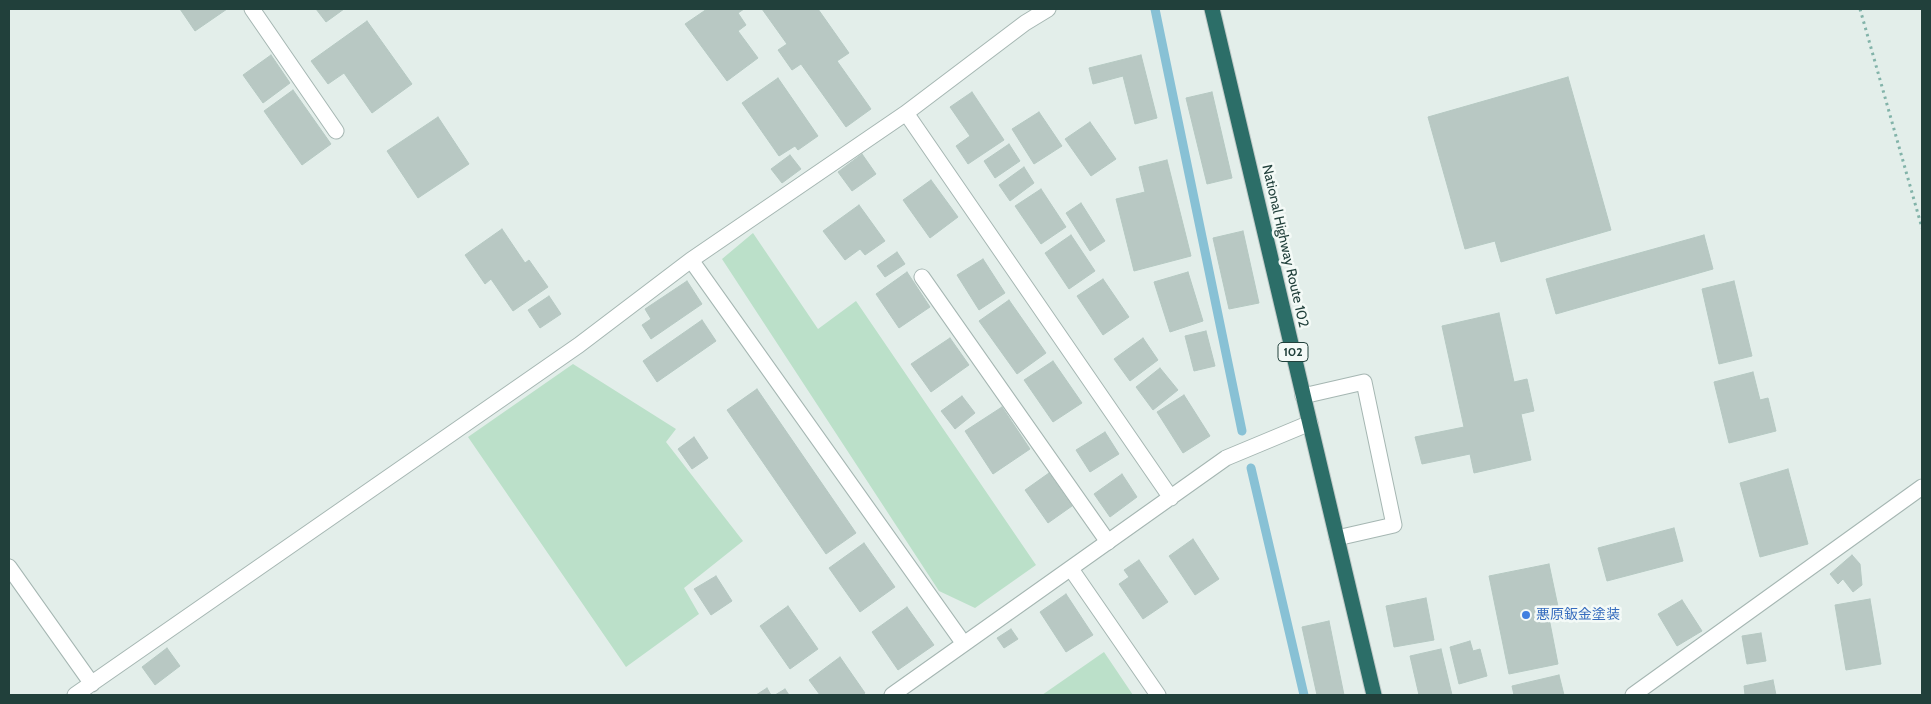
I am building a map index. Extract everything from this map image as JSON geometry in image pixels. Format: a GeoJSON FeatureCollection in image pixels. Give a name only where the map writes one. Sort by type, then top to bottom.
{"type":"FeatureCollection","features":[{"type":"Feature","properties":{"kind":"highway","name":"National Highway Route 102"},"geometry":{"type":"LineString","coordinates":[[1212,9],[1374,695]]}},
{"type":"Feature","properties":{"kind":"street"},"geometry":{"type":"LineString","coordinates":[[252,9],[336,131]]}},
{"type":"Feature","properties":{"kind":"street"},"geometry":{"type":"LineString","coordinates":[[76,695],[579,345],[691,260],[906,113],[1025,23],[1048,9]]}},
{"type":"Feature","properties":{"kind":"street"},"geometry":{"type":"LineString","coordinates":[[906,113],[1171,498]]}},
{"type":"Feature","properties":{"kind":"street"},"geometry":{"type":"LineString","coordinates":[[691,260],[964,644]]}},
{"type":"Feature","properties":{"kind":"street"},"geometry":{"type":"LineString","coordinates":[[922,277],[1108,542]]}},
{"type":"Feature","properties":{"kind":"street"},"geometry":{"type":"LineString","coordinates":[[1303,396],[1364,382],[1394,525],[1337,538]]}},
{"type":"Feature","properties":{"kind":"street"},"geometry":{"type":"LineString","coordinates":[[892,695],[1226,458],[1310,424]]}},
{"type":"Feature","properties":{"kind":"street"},"geometry":{"type":"LineString","coordinates":[[1633,695],[1922,487]]}},
{"type":"Feature","properties":{"kind":"street"},"geometry":{"type":"LineString","coordinates":[[9,567],[92,684]]}},
{"type":"Feature","properties":{"kind":"street"},"geometry":{"type":"LineString","coordinates":[[1071,569],[1158,695]]}},
{"type":"Feature","properties":{"kind":"path"},"geometry":{"type":"LineString","coordinates":[[1860,9],[1922,228]]}},
{"type":"Feature","properties":{"kind":"green space"},"geometry":{"type":"Polygon","coordinates":[[[753,233],[818,329],[856,301],[1036,565],[975,608],[939,591],[722,259],[753,233]]]}},
{"type":"Feature","properties":{"kind":"green space"},"geometry":{"type":"Polygon","coordinates":[[[573,364],[676,429],[666,442],[743,541],[684,588],[699,614],[626,667],[468,437],[573,364]]]}},
{"type":"Feature","properties":{"kind":"green space"},"geometry":{"type":"Polygon","coordinates":[[[1104,652],[1133,695],[1042,695],[1104,652]]]}},
{"type":"Feature","properties":{"kind":"building"},"geometry":{"type":"Polygon","coordinates":[[[180,9],[227,9],[195,31],[180,9]]]}},
{"type":"Feature","properties":{"kind":"building"},"geometry":{"type":"Polygon","coordinates":[[[316,9],[344,9],[326,22],[316,9]]]}},
{"type":"Feature","properties":{"kind":"building"},"geometry":{"type":"Polygon","coordinates":[[[707,9],[744,9],[738,13],[746,25],[738,31],[758,58],[727,81],[685,24],[707,9]]]}},
{"type":"Feature","properties":{"kind":"building"},"geometry":{"type":"Polygon","coordinates":[[[762,9],[818,9],[849,53],[837,61],[871,109],[846,127],[801,64],[792,70],[778,50],[787,44],[762,9]]]}},
{"type":"Feature","properties":{"kind":"building"},"geometry":{"type":"Polygon","coordinates":[[[367,21],[412,84],[372,113],[344,73],[328,84],[311,61],[367,21]]]}},
{"type":"Feature","properties":{"kind":"building"},"geometry":{"type":"Polygon","coordinates":[[[271,55],[290,83],[263,103],[243,75],[271,55]]]}},
{"type":"Feature","properties":{"kind":"building"},"geometry":{"type":"Polygon","coordinates":[[[1141,55],[1157,118],[1135,124],[1123,76],[1093,84],[1089,68],[1141,55]]]}},
{"type":"Feature","properties":{"kind":"building"},"geometry":{"type":"Polygon","coordinates":[[[1568,77],[1611,230],[1501,262],[1495,241],[1465,249],[1428,117],[1568,77]]]}},
{"type":"Feature","properties":{"kind":"building"},"geometry":{"type":"Polygon","coordinates":[[[778,78],[818,136],[798,150],[795,146],[779,156],[742,103],[778,78]]]}},
{"type":"Feature","properties":{"kind":"building"},"geometry":{"type":"Polygon","coordinates":[[[293,90],[331,144],[302,165],[264,111],[293,90]]]}},
{"type":"Feature","properties":{"kind":"building"},"geometry":{"type":"Polygon","coordinates":[[[972,92],[1004,140],[968,164],[956,146],[970,136],[950,107],[972,92]]]}},
{"type":"Feature","properties":{"kind":"building"},"geometry":{"type":"Polygon","coordinates":[[[1212,92],[1232,178],[1207,184],[1186,98],[1212,92]]]}},
{"type":"Feature","properties":{"kind":"building"},"geometry":{"type":"Polygon","coordinates":[[[1039,112],[1062,146],[1034,164],[1012,129],[1039,112]]]}},
{"type":"Feature","properties":{"kind":"building"},"geometry":{"type":"Polygon","coordinates":[[[438,117],[469,164],[418,198],[387,151],[438,117]]]}},
{"type":"Feature","properties":{"kind":"building"},"geometry":{"type":"Polygon","coordinates":[[[1090,122],[1116,159],[1091,176],[1065,139],[1090,122]]]}},
{"type":"Feature","properties":{"kind":"building"},"geometry":{"type":"Polygon","coordinates":[[[1009,144],[1020,161],[995,178],[984,161],[1009,144]]]}},
{"type":"Feature","properties":{"kind":"building"},"geometry":{"type":"Polygon","coordinates":[[[862,154],[876,174],[852,191],[838,172],[862,154]]]}},
{"type":"Feature","properties":{"kind":"building"},"geometry":{"type":"Polygon","coordinates":[[[790,155],[801,169],[782,183],[771,169],[790,155]]]}},
{"type":"Feature","properties":{"kind":"building"},"geometry":{"type":"Polygon","coordinates":[[[1167,160],[1191,256],[1134,271],[1116,199],[1145,192],[1139,167],[1167,160]]]}},
{"type":"Feature","properties":{"kind":"building"},"geometry":{"type":"Polygon","coordinates":[[[1024,167],[1034,183],[1010,201],[999,185],[1024,167]]]}},
{"type":"Feature","properties":{"kind":"building"},"geometry":{"type":"Polygon","coordinates":[[[931,180],[958,217],[930,238],[903,200],[931,180]]]}},
{"type":"Feature","properties":{"kind":"building"},"geometry":{"type":"Polygon","coordinates":[[[1041,189],[1066,227],[1041,244],[1015,206],[1041,189]]]}},
{"type":"Feature","properties":{"kind":"building"},"geometry":{"type":"Polygon","coordinates":[[[1081,203],[1105,241],[1090,251],[1066,213],[1081,203]]]}},
{"type":"Feature","properties":{"kind":"building"},"geometry":{"type":"Polygon","coordinates":[[[859,205],[885,241],[865,255],[860,249],[845,260],[823,231],[859,205]]]}},
{"type":"Feature","properties":{"kind":"building"},"geometry":{"type":"Polygon","coordinates":[[[502,229],[525,263],[529,260],[548,287],[513,311],[491,279],[485,284],[465,255],[502,229]]]}},
{"type":"Feature","properties":{"kind":"building"},"geometry":{"type":"Polygon","coordinates":[[[1243,231],[1259,303],[1229,309],[1213,238],[1243,231]]]}},
{"type":"Feature","properties":{"kind":"building"},"geometry":{"type":"Polygon","coordinates":[[[1071,235],[1095,271],[1069,289],[1045,253],[1071,235]]]}},
{"type":"Feature","properties":{"kind":"building"},"geometry":{"type":"Polygon","coordinates":[[[1704,235],[1713,269],[1556,314],[1546,279],[1704,235]]]}},
{"type":"Feature","properties":{"kind":"building"},"geometry":{"type":"Polygon","coordinates":[[[897,252],[905,264],[885,277],[877,266],[897,252]]]}},
{"type":"Feature","properties":{"kind":"building"},"geometry":{"type":"Polygon","coordinates":[[[983,259],[1005,293],[979,310],[957,275],[983,259]]]}},
{"type":"Feature","properties":{"kind":"building"},"geometry":{"type":"Polygon","coordinates":[[[907,272],[930,307],[899,328],[876,294],[907,272]]]}},
{"type":"Feature","properties":{"kind":"building"},"geometry":{"type":"Polygon","coordinates":[[[1188,272],[1203,321],[1170,332],[1154,282],[1188,272]]]}},
{"type":"Feature","properties":{"kind":"building"},"geometry":{"type":"Polygon","coordinates":[[[1103,279],[1129,317],[1103,335],[1077,296],[1103,279]]]}},
{"type":"Feature","properties":{"kind":"building"},"geometry":{"type":"Polygon","coordinates":[[[687,281],[702,304],[651,339],[642,325],[651,319],[645,309],[687,281]]]}},
{"type":"Feature","properties":{"kind":"building"},"geometry":{"type":"Polygon","coordinates":[[[1734,281],[1752,356],[1719,364],[1702,289],[1734,281]]]}},
{"type":"Feature","properties":{"kind":"building"},"geometry":{"type":"Polygon","coordinates":[[[549,296],[561,314],[540,328],[528,310],[549,296]]]}},
{"type":"Feature","properties":{"kind":"building"},"geometry":{"type":"Polygon","coordinates":[[[1009,300],[1046,353],[1017,374],[979,321],[1009,300]]]}},
{"type":"Feature","properties":{"kind":"building"},"geometry":{"type":"Polygon","coordinates":[[[1499,313],[1514,382],[1527,379],[1534,411],[1521,414],[1531,460],[1474,473],[1470,454],[1422,464],[1415,437],[1464,427],[1442,326],[1499,313]]]}},
{"type":"Feature","properties":{"kind":"building"},"geometry":{"type":"Polygon","coordinates":[[[702,320],[716,341],[657,382],[643,361],[702,320]]]}},
{"type":"Feature","properties":{"kind":"building"},"geometry":{"type":"Polygon","coordinates":[[[1206,331],[1215,366],[1194,371],[1185,336],[1206,331]]]}},
{"type":"Feature","properties":{"kind":"building"},"geometry":{"type":"Polygon","coordinates":[[[950,338],[969,365],[931,392],[911,364],[950,338]]]}},
{"type":"Feature","properties":{"kind":"building"},"geometry":{"type":"Polygon","coordinates":[[[1143,338],[1158,360],[1130,381],[1114,359],[1143,338]]]}},
{"type":"Feature","properties":{"kind":"building"},"geometry":{"type":"Polygon","coordinates":[[[1053,361],[1082,403],[1053,422],[1024,380],[1053,361]]]}},
{"type":"Feature","properties":{"kind":"building"},"geometry":{"type":"Polygon","coordinates":[[[1160,368],[1178,390],[1153,410],[1136,387],[1160,368]]]}},
{"type":"Feature","properties":{"kind":"building"},"geometry":{"type":"Polygon","coordinates":[[[1753,372],[1760,400],[1768,398],[1776,431],[1729,443],[1714,382],[1753,372]]]}},
{"type":"Feature","properties":{"kind":"building"},"geometry":{"type":"Polygon","coordinates":[[[757,389],[856,533],[826,554],[727,410],[757,389]]]}},
{"type":"Feature","properties":{"kind":"building"},"geometry":{"type":"Polygon","coordinates":[[[1184,395],[1210,436],[1183,453],[1157,412],[1184,395]]]}},
{"type":"Feature","properties":{"kind":"building"},"geometry":{"type":"Polygon","coordinates":[[[962,396],[975,413],[955,429],[941,411],[962,396]]]}},
{"type":"Feature","properties":{"kind":"building"},"geometry":{"type":"Polygon","coordinates":[[[1002,407],[1030,449],[993,474],[965,431],[1002,407]]]}},
{"type":"Feature","properties":{"kind":"building"},"geometry":{"type":"Polygon","coordinates":[[[1105,432],[1119,454],[1090,472],[1076,450],[1105,432]]]}},
{"type":"Feature","properties":{"kind":"building"},"geometry":{"type":"Polygon","coordinates":[[[694,437],[708,458],[692,469],[678,449],[694,437]]]}},
{"type":"Feature","properties":{"kind":"building"},"geometry":{"type":"Polygon","coordinates":[[[1788,469],[1808,544],[1760,557],[1740,483],[1788,469]]]}},
{"type":"Feature","properties":{"kind":"building"},"geometry":{"type":"Polygon","coordinates":[[[1049,473],[1072,506],[1048,523],[1025,490],[1049,473]]]}},
{"type":"Feature","properties":{"kind":"building"},"geometry":{"type":"Polygon","coordinates":[[[1122,474],[1137,497],[1110,517],[1094,494],[1122,474]]]}},
{"type":"Feature","properties":{"kind":"building"},"geometry":{"type":"Polygon","coordinates":[[[1674,528],[1683,561],[1607,581],[1598,548],[1674,528]]]}},
{"type":"Feature","properties":{"kind":"building"},"geometry":{"type":"Polygon","coordinates":[[[1193,539],[1219,579],[1195,595],[1169,556],[1193,539]]]}},
{"type":"Feature","properties":{"kind":"building"},"geometry":{"type":"Polygon","coordinates":[[[864,543],[895,587],[860,612],[829,568],[864,543]]]}},
{"type":"Feature","properties":{"kind":"building"},"geometry":{"type":"Polygon","coordinates":[[[1852,555],[1860,564],[1862,585],[1853,592],[1843,579],[1838,584],[1830,574],[1852,555]]]}},
{"type":"Feature","properties":{"kind":"building"},"geometry":{"type":"Polygon","coordinates":[[[1139,560],[1168,602],[1143,619],[1119,584],[1129,577],[1124,570],[1139,560]]]}},
{"type":"Feature","properties":{"kind":"building"},"geometry":{"type":"Polygon","coordinates":[[[1549,564],[1560,616],[1549,618],[1558,664],[1509,674],[1489,576],[1549,564]]]}},
{"type":"Feature","properties":{"kind":"building"},"geometry":{"type":"Polygon","coordinates":[[[716,576],[732,601],[711,615],[694,589],[716,576]]]}},
{"type":"Feature","properties":{"kind":"building"},"geometry":{"type":"Polygon","coordinates":[[[1066,594],[1093,635],[1066,652],[1040,612],[1066,594]]]}},
{"type":"Feature","properties":{"kind":"building"},"geometry":{"type":"Polygon","coordinates":[[[1426,598],[1434,640],[1394,647],[1386,606],[1426,598]]]}},
{"type":"Feature","properties":{"kind":"building"},"geometry":{"type":"Polygon","coordinates":[[[1870,599],[1881,664],[1846,670],[1835,605],[1870,599]]]}},
{"type":"Feature","properties":{"kind":"building"},"geometry":{"type":"Polygon","coordinates":[[[1682,600],[1702,631],[1677,646],[1658,614],[1682,600]]]}},
{"type":"Feature","properties":{"kind":"building"},"geometry":{"type":"Polygon","coordinates":[[[788,606],[818,649],[790,669],[760,626],[788,606]]]}},
{"type":"Feature","properties":{"kind":"building"},"geometry":{"type":"Polygon","coordinates":[[[907,607],[934,645],[898,670],[872,632],[907,607]]]}},
{"type":"Feature","properties":{"kind":"building"},"geometry":{"type":"Polygon","coordinates":[[[1329,621],[1344,695],[1317,695],[1302,627],[1329,621]]]}},
{"type":"Feature","properties":{"kind":"building"},"geometry":{"type":"Polygon","coordinates":[[[1011,629],[1018,639],[1004,648],[997,638],[1011,629]]]}},
{"type":"Feature","properties":{"kind":"building"},"geometry":{"type":"Polygon","coordinates":[[[1761,633],[1766,661],[1747,664],[1742,636],[1761,633]]]}},
{"type":"Feature","properties":{"kind":"building"},"geometry":{"type":"Polygon","coordinates":[[[1470,641],[1473,651],[1480,649],[1487,676],[1459,684],[1450,647],[1470,641]]]}},
{"type":"Feature","properties":{"kind":"building"},"geometry":{"type":"Polygon","coordinates":[[[167,648],[180,666],[155,685],[142,667],[167,648]]]}},
{"type":"Feature","properties":{"kind":"building"},"geometry":{"type":"Polygon","coordinates":[[[1441,649],[1452,695],[1419,695],[1410,656],[1441,649]]]}},
{"type":"Feature","properties":{"kind":"building"},"geometry":{"type":"Polygon","coordinates":[[[840,657],[865,693],[862,695],[820,695],[809,680],[840,657]]]}},
{"type":"Feature","properties":{"kind":"building"},"geometry":{"type":"Polygon","coordinates":[[[1559,675],[1564,695],[1514,695],[1512,686],[1559,675]]]}},
{"type":"Feature","properties":{"kind":"building"},"geometry":{"type":"Polygon","coordinates":[[[1773,680],[1776,695],[1745,695],[1744,686],[1773,680]]]}},
{"type":"Feature","properties":{"kind":"building"},"geometry":{"type":"Polygon","coordinates":[[[767,688],[771,695],[756,695],[767,688]]]}},
{"type":"Feature","properties":{"kind":"building"},"geometry":{"type":"Polygon","coordinates":[[[785,689],[789,695],[775,695],[785,689]]]}},
{"type":"Feature","properties":{"kind":"waterway"},"geometry":{"type":"LineString","coordinates":[[1155,9],[1242,431]]}},
{"type":"Feature","properties":{"kind":"waterway"},"geometry":{"type":"LineString","coordinates":[[1251,468],[1304,695]]}},
{"type":"Feature","properties":{"kind":"place","name":"悪原鈑金塗装"},"geometry":{"type":"Point","coordinates":[1526,615]}}]}
